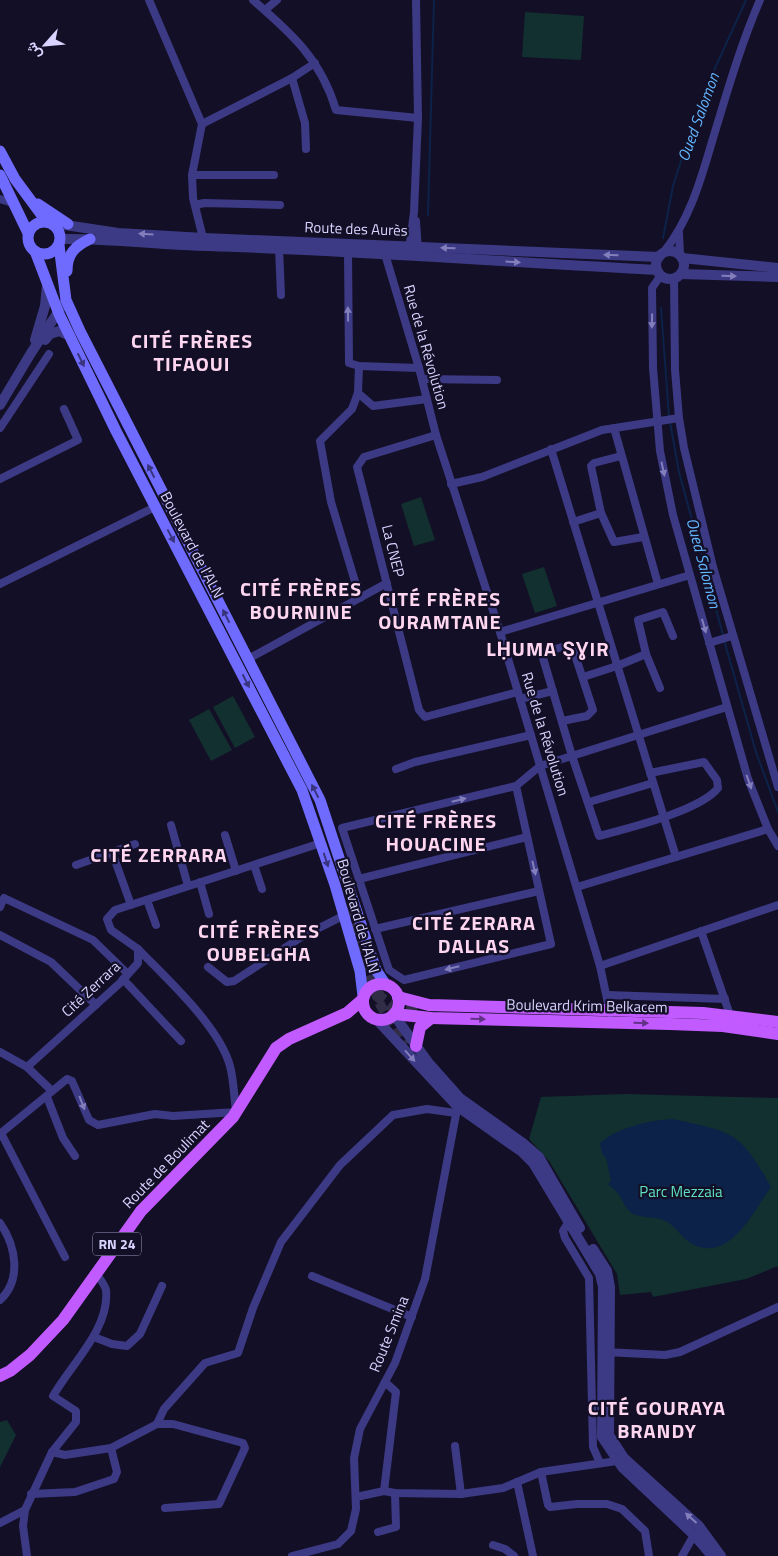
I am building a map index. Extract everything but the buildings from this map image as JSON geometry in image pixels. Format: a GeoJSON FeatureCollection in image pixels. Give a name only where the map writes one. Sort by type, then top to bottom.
{"type":"FeatureCollection","features":[{"type":"Feature","properties":{"kind":"main road"},"geometry":{"type":"LineString","coordinates":[[0,151],[14,179],[49,222],[59,230],[60,242],[56,250],[45,254],[34,251],[28,243],[28,233],[0,175]]}},
{"type":"Feature","properties":{"kind":"main road"},"geometry":{"type":"LineString","coordinates":[[27,196],[68,224]]}},
{"type":"Feature","properties":{"kind":"main road"},"geometry":{"type":"LineString","coordinates":[[28,233],[33,225],[49,222]]}},
{"type":"Feature","properties":{"kind":"main road"},"geometry":{"type":"LineString","coordinates":[[66,300],[68,258],[77,246],[90,239]]}},
{"type":"Feature","properties":{"kind":"main road","name":"Boulevard de l'ALN"},"geometry":{"type":"LineString","coordinates":[[60,242],[66,300],[121,414],[320,800],[376,970],[386,985]]}},
{"type":"Feature","properties":{"kind":"main road","name":"Boulevard de l'ALN"},"geometry":{"type":"LineString","coordinates":[[34,251],[58,314],[302,790],[321,843],[360,971],[363,998]]}},
{"type":"Feature","properties":{"kind":"main road"},"geometry":{"type":"LineString","coordinates":[[386,985],[394,989],[398,997],[398,1008],[395,1014],[386,1020],[372,1018],[363,998],[372,986],[386,985]]}},
{"type":"Feature","properties":{"kind":"main road","name":"Boulevard Krim Belkacem"},"geometry":{"type":"LineString","coordinates":[[398,997],[404,1001],[429,1006],[610,1016],[723,1026],[778,1034]]}},
{"type":"Feature","properties":{"kind":"main road","name":"Route de Boulimat"},"geometry":{"type":"LineString","coordinates":[[0,1376],[10,1371],[30,1355],[63,1320],[141,1211],[217,1135],[236,1112],[276,1048],[289,1039],[346,1013],[363,998]]}},
{"type":"Feature","properties":{"kind":"main road","name":"Route de Boulimat"},"geometry":{"type":"LineString","coordinates":[[346,1013],[360,1012],[372,1018]]}},
{"type":"Feature","properties":{"kind":"main road","name":"Boulevard Krim Belkacem"},"geometry":{"type":"LineString","coordinates":[[395,1014],[431,1018],[730,1015],[778,1022]]}},
{"type":"Feature","properties":{"kind":"main road"},"geometry":{"type":"LineString","coordinates":[[416,1046],[420,1027],[431,1018]]}},
{"type":"Feature","properties":{"kind":"street"},"geometry":{"type":"LineString","coordinates":[[149,0],[202,124],[192,175],[193,198],[205,242]]}},
{"type":"Feature","properties":{"kind":"street"},"geometry":{"type":"LineString","coordinates":[[253,0],[280,21],[308,52],[329,86],[336,110],[418,118]]}},
{"type":"Feature","properties":{"kind":"street"},"geometry":{"type":"LineString","coordinates":[[265,10],[277,0]]}},
{"type":"Feature","properties":{"kind":"street"},"geometry":{"type":"LineString","coordinates":[[414,251],[418,118],[416,0]]}},
{"type":"Feature","properties":{"kind":"street"},"geometry":{"type":"LineString","coordinates":[[760,0],[733,73],[696,189],[679,231],[661,255],[659,272],[652,288],[651,336],[660,451],[673,515],[711,642],[727,707],[748,779],[768,829],[776,837],[778,846]]}},
{"type":"Feature","properties":{"kind":"street"},"geometry":{"type":"LineString","coordinates":[[202,124],[292,78],[315,63]]}},
{"type":"Feature","properties":{"kind":"street"},"geometry":{"type":"LineString","coordinates":[[292,78],[305,123],[306,149]]}},
{"type":"Feature","properties":{"kind":"street"},"geometry":{"type":"LineString","coordinates":[[192,175],[274,175]]}},
{"type":"Feature","properties":{"kind":"street"},"geometry":{"type":"LineString","coordinates":[[0,199],[13,203]]}},
{"type":"Feature","properties":{"kind":"street"},"geometry":{"type":"LineString","coordinates":[[196,205],[204,203],[280,205]]}},
{"type":"Feature","properties":{"kind":"street","name":"Route des Aurès"},"geometry":{"type":"LineString","coordinates":[[49,222],[118,233],[205,242],[385,254],[414,251],[659,272]]}},
{"type":"Feature","properties":{"kind":"street"},"geometry":{"type":"LineString","coordinates":[[679,231],[681,256],[684,266],[677,276],[675,370],[679,418],[710,558],[730,636],[778,787]]}},
{"type":"Feature","properties":{"kind":"street","name":"Route des Aurès"},"geometry":{"type":"LineString","coordinates":[[60,242],[90,239],[414,251],[661,255]]}},
{"type":"Feature","properties":{"kind":"street"},"geometry":{"type":"LineString","coordinates":[[279,248],[281,295]]}},
{"type":"Feature","properties":{"kind":"street"},"geometry":{"type":"LineString","coordinates":[[661,255],[673,251],[681,256],[778,268]]}},
{"type":"Feature","properties":{"kind":"street"},"geometry":{"type":"LineString","coordinates":[[348,252],[349,363],[359,366],[420,368]]}},
{"type":"Feature","properties":{"kind":"street","name":"Rue de la Révolution"},"geometry":{"type":"LineString","coordinates":[[385,254],[420,368],[436,435],[500,632],[600,966],[610,1016]]}},
{"type":"Feature","properties":{"kind":"street"},"geometry":{"type":"LineString","coordinates":[[659,272],[667,278],[677,276],[778,277]]}},
{"type":"Feature","properties":{"kind":"street"},"geometry":{"type":"LineString","coordinates":[[31,353],[41,324],[47,285]]}},
{"type":"Feature","properties":{"kind":"street"},"geometry":{"type":"LineString","coordinates":[[0,405],[66,300]]}},
{"type":"Feature","properties":{"kind":"street"},"geometry":{"type":"LineString","coordinates":[[31,353],[50,334],[59,332],[70,336]]}},
{"type":"Feature","properties":{"kind":"street"},"geometry":{"type":"LineString","coordinates":[[0,428],[49,354]]}},
{"type":"Feature","properties":{"kind":"street"},"geometry":{"type":"LineString","coordinates":[[359,366],[358,393],[352,409],[320,441],[331,502],[360,598]]}},
{"type":"Feature","properties":{"kind":"street"},"geometry":{"type":"LineString","coordinates":[[422,379],[497,380]]}},
{"type":"Feature","properties":{"kind":"street"},"geometry":{"type":"LineString","coordinates":[[358,393],[373,406],[386,406],[427,399]]}},
{"type":"Feature","properties":{"kind":"street"},"geometry":{"type":"LineString","coordinates":[[0,479],[78,440],[64,409]]}},
{"type":"Feature","properties":{"kind":"street"},"geometry":{"type":"LineString","coordinates":[[452,484],[482,477],[602,430],[679,418]]}},
{"type":"Feature","properties":{"kind":"street"},"geometry":{"type":"LineString","coordinates":[[614,428],[658,584]]}},
{"type":"Feature","properties":{"kind":"street","name":"La CNEP"},"geometry":{"type":"LineString","coordinates":[[436,435],[364,457],[357,467],[419,710],[425,717],[519,696]]}},
{"type":"Feature","properties":{"kind":"street"},"geometry":{"type":"LineString","coordinates":[[551,449],[676,857]]}},
{"type":"Feature","properties":{"kind":"street"},"geometry":{"type":"LineString","coordinates":[[621,456],[594,463],[591,466],[602,513],[614,542],[644,537]]}},
{"type":"Feature","properties":{"kind":"street"},"geometry":{"type":"LineString","coordinates":[[0,584],[156,508]]}},
{"type":"Feature","properties":{"kind":"street"},"geometry":{"type":"LineString","coordinates":[[573,522],[602,513]]}},
{"type":"Feature","properties":{"kind":"street"},"geometry":{"type":"LineString","coordinates":[[500,632],[690,575]]}},
{"type":"Feature","properties":{"kind":"street"},"geometry":{"type":"LineString","coordinates":[[248,659],[387,584]]}},
{"type":"Feature","properties":{"kind":"street"},"geometry":{"type":"LineString","coordinates":[[660,688],[646,654],[638,620],[664,612],[673,636]]}},
{"type":"Feature","properties":{"kind":"street"},"geometry":{"type":"LineString","coordinates":[[711,642],[730,636]]}},
{"type":"Feature","properties":{"kind":"street"},"geometry":{"type":"LineString","coordinates":[[562,721],[592,714],[592,706],[583,677],[572,649],[566,646],[548,650],[543,658],[572,756],[599,836],[664,817],[712,795],[718,788],[717,780],[704,762],[650,773]]}},
{"type":"Feature","properties":{"kind":"street"},"geometry":{"type":"LineString","coordinates":[[583,677],[646,654]]}},
{"type":"Feature","properties":{"kind":"street"},"geometry":{"type":"LineString","coordinates":[[519,696],[553,690]]}},
{"type":"Feature","properties":{"kind":"street"},"geometry":{"type":"LineString","coordinates":[[330,830],[516,786],[540,766],[727,707]]}},
{"type":"Feature","properties":{"kind":"street"},"geometry":{"type":"LineString","coordinates":[[396,769],[415,762],[531,735]]}},
{"type":"Feature","properties":{"kind":"street"},"geometry":{"type":"LineString","coordinates":[[589,802],[653,784]]}},
{"type":"Feature","properties":{"kind":"street"},"geometry":{"type":"LineString","coordinates":[[342,828],[389,970],[404,980],[551,944],[516,786]]}},
{"type":"Feature","properties":{"kind":"street"},"geometry":{"type":"LineString","coordinates":[[171,825],[188,886]]}},
{"type":"Feature","properties":{"kind":"street"},"geometry":{"type":"LineString","coordinates":[[576,887],[768,829]]}},
{"type":"Feature","properties":{"kind":"street"},"geometry":{"type":"LineString","coordinates":[[225,835],[236,870]]}},
{"type":"Feature","properties":{"kind":"street"},"geometry":{"type":"LineString","coordinates":[[359,879],[527,837]]}},
{"type":"Feature","properties":{"kind":"street","name":"Cité Zerrara"},"geometry":{"type":"LineString","coordinates":[[27,1067],[138,964],[138,949],[111,930],[107,919],[115,910],[321,843]]}},
{"type":"Feature","properties":{"kind":"street"},"geometry":{"type":"LineString","coordinates":[[76,865],[135,844]]}},
{"type":"Feature","properties":{"kind":"street"},"geometry":{"type":"LineString","coordinates":[[112,852],[131,905]]}},
{"type":"Feature","properties":{"kind":"street"},"geometry":{"type":"LineString","coordinates":[[254,865],[262,889]]}},
{"type":"Feature","properties":{"kind":"street"},"geometry":{"type":"LineString","coordinates":[[200,882],[209,914]]}},
{"type":"Feature","properties":{"kind":"street"},"geometry":{"type":"LineString","coordinates":[[375,929],[539,891]]}},
{"type":"Feature","properties":{"kind":"street"},"geometry":{"type":"LineString","coordinates":[[0,907],[4,898],[59,922],[93,940],[181,1041]]}},
{"type":"Feature","properties":{"kind":"street"},"geometry":{"type":"LineString","coordinates":[[147,900],[156,925]]}},
{"type":"Feature","properties":{"kind":"street"},"geometry":{"type":"LineString","coordinates":[[600,966],[778,905]]}},
{"type":"Feature","properties":{"kind":"street"},"geometry":{"type":"LineString","coordinates":[[208,967],[227,982],[234,981],[303,936],[343,916]]}},
{"type":"Feature","properties":{"kind":"street"},"geometry":{"type":"LineString","coordinates":[[701,931],[730,1015]]}},
{"type":"Feature","properties":{"kind":"street"},"geometry":{"type":"LineString","coordinates":[[0,935],[51,962],[96,1005]]}},
{"type":"Feature","properties":{"kind":"street"},"geometry":{"type":"LineString","coordinates":[[65,1257],[1,1134],[67,1079],[72,1081],[88,1120],[98,1125],[155,1114],[173,1116],[236,1112],[230,1066],[223,1050],[196,1011],[138,949]]}},
{"type":"Feature","properties":{"kind":"street"},"geometry":{"type":"LineString","coordinates":[[607,995],[725,999]]}},
{"type":"Feature","properties":{"kind":"street"},"geometry":{"type":"LineString","coordinates":[[395,1014],[416,1046],[460,1098],[523,1143],[539,1157],[603,1273],[609,1435],[624,1458],[699,1526],[721,1556]]}},
{"type":"Feature","properties":{"kind":"street"},"geometry":{"type":"LineString","coordinates":[[372,1018],[457,1110],[516,1148],[533,1163],[603,1273]]}},
{"type":"Feature","properties":{"kind":"street"},"geometry":{"type":"LineString","coordinates":[[0,1052],[27,1067],[50,1094],[63,1138],[75,1156]]}},
{"type":"Feature","properties":{"kind":"street"},"geometry":{"type":"LineString","coordinates":[[156,1424],[164,1409],[206,1362],[238,1353],[253,1308],[281,1242],[340,1165],[393,1115],[427,1108],[457,1110]]}},
{"type":"Feature","properties":{"kind":"street","name":"Route Smina"},"geometry":{"type":"LineString","coordinates":[[292,1556],[330,1547],[345,1539],[352,1526],[356,1497],[354,1458],[360,1429],[395,1363],[425,1279],[457,1110]]}},
{"type":"Feature","properties":{"kind":"street"},"geometry":{"type":"LineString","coordinates":[[569,1221],[562,1231],[589,1278],[593,1447],[600,1463]]}},
{"type":"Feature","properties":{"kind":"street"},"geometry":{"type":"LineString","coordinates":[[0,1223],[13,1249],[16,1266],[8,1293],[0,1300]]}},
{"type":"Feature","properties":{"kind":"street"},"geometry":{"type":"LineString","coordinates":[[27,1556],[23,1526],[25,1510],[52,1452],[76,1422],[76,1411],[53,1396],[64,1377],[94,1337],[104,1311],[106,1289],[96,1273]]}},
{"type":"Feature","properties":{"kind":"street"},"geometry":{"type":"LineString","coordinates":[[589,1278],[603,1273]]}},
{"type":"Feature","properties":{"kind":"street"},"geometry":{"type":"LineString","coordinates":[[312,1276],[412,1317]]}},
{"type":"Feature","properties":{"kind":"street"},"geometry":{"type":"LineString","coordinates":[[94,1337],[112,1344],[128,1346],[140,1334],[162,1286]]}},
{"type":"Feature","properties":{"kind":"street"},"geometry":{"type":"LineString","coordinates":[[607,1352],[665,1355],[680,1352],[778,1307]]}},
{"type":"Feature","properties":{"kind":"street"},"geometry":{"type":"LineString","coordinates":[[607,1352],[602,1437],[617,1461],[694,1535],[712,1556]]}},
{"type":"Feature","properties":{"kind":"street"},"geometry":{"type":"LineString","coordinates":[[384,1491],[396,1392],[385,1382]]}},
{"type":"Feature","properties":{"kind":"street"},"geometry":{"type":"LineString","coordinates":[[52,1452],[66,1455],[111,1448],[156,1424],[173,1424],[243,1443],[245,1448],[219,1504],[165,1508]]}},
{"type":"Feature","properties":{"kind":"street"},"geometry":{"type":"LineString","coordinates":[[454,1446],[461,1494]]}},
{"type":"Feature","properties":{"kind":"street"},"geometry":{"type":"LineString","coordinates":[[31,1494],[75,1492],[114,1479],[117,1472],[111,1448]]}},
{"type":"Feature","properties":{"kind":"street"},"geometry":{"type":"LineString","coordinates":[[356,1497],[384,1491],[396,1494],[461,1494],[503,1488],[541,1472],[617,1461]]}},
{"type":"Feature","properties":{"kind":"street"},"geometry":{"type":"LineString","coordinates":[[541,1472],[550,1507],[600,1504],[622,1509],[645,1530],[648,1556]]}},
{"type":"Feature","properties":{"kind":"street"},"geometry":{"type":"LineString","coordinates":[[517,1482],[533,1556]]}},
{"type":"Feature","properties":{"kind":"street"},"geometry":{"type":"LineString","coordinates":[[378,1532],[396,1526],[396,1494]]}},
{"type":"Feature","properties":{"kind":"street"},"geometry":{"type":"LineString","coordinates":[[0,1523],[25,1510]]}},
{"type":"Feature","properties":{"kind":"street"},"geometry":{"type":"LineString","coordinates":[[682,1556],[694,1535]]}},
{"type":"Feature","properties":{"kind":"street"},"geometry":{"type":"LineString","coordinates":[[493,1545],[505,1549],[514,1556]]}},
{"type":"Feature","properties":{"kind":"green space"},"geometry":{"type":"Polygon","coordinates":[[[525,12],[584,16],[581,60],[522,57],[525,12]]]}},
{"type":"Feature","properties":{"kind":"green space"},"geometry":{"type":"Polygon","coordinates":[[[421,497],[435,540],[414,546],[401,504],[421,497]]]}},
{"type":"Feature","properties":{"kind":"green space"},"geometry":{"type":"Polygon","coordinates":[[[544,567],[557,606],[535,613],[522,574],[544,567]]]}},
{"type":"Feature","properties":{"kind":"green space"},"geometry":{"type":"Polygon","coordinates":[[[233,696],[255,737],[235,748],[213,707],[233,696]]]}},
{"type":"Feature","properties":{"kind":"green space"},"geometry":{"type":"Polygon","coordinates":[[[209,709],[232,750],[211,761],[189,720],[209,709]]]}},
{"type":"Feature","properties":{"kind":"green space","name":"Parc Mezzaia"},"geometry":{"type":"Polygon","coordinates":[[[625,1094],[778,1098],[778,1266],[746,1279],[653,1297],[651,1292],[620,1295],[617,1274],[549,1161],[529,1139],[541,1097],[625,1094]]]}},
{"type":"Feature","properties":{"kind":"green space"},"geometry":{"type":"Polygon","coordinates":[[[7,1420],[16,1435],[0,1467],[0,1422],[7,1420]]]}},
{"type":"Feature","properties":{"kind":"water"},"geometry":{"type":"Polygon","coordinates":[[[672,1119],[709,1127],[733,1137],[751,1155],[771,1187],[739,1232],[729,1241],[718,1247],[706,1248],[692,1244],[666,1221],[632,1213],[617,1192],[608,1184],[611,1181],[606,1158],[602,1154],[600,1143],[624,1129],[654,1121],[672,1119]]]}},
{"type":"Feature","properties":{"kind":"waterway","name":"Oued Salomon"},"geometry":{"type":"LineString","coordinates":[[428,215],[434,0]]}},
{"type":"Feature","properties":{"kind":"waterway","name":"Oued Salomon"},"geometry":{"type":"LineString","coordinates":[[663,238],[673,186],[701,99],[746,0]]}},
{"type":"Feature","properties":{"kind":"waterway","name":"Oued Salomon"},"geometry":{"type":"LineString","coordinates":[[661,308],[669,417]]}},
{"type":"Feature","properties":{"kind":"waterway","name":"Oued Salomon"},"geometry":{"type":"LineString","coordinates":[[670,422],[679,472],[723,635]]}},
{"type":"Feature","properties":{"kind":"waterway","name":"Oued Salomon"},"geometry":{"type":"LineString","coordinates":[[724,640],[756,752],[778,812]]}},
{"type":"Feature","properties":{"kind":"tunnel"},"geometry":{"type":"LineString","coordinates":[[346,907],[379,997],[392,1006],[417,1011]]}},
{"type":"Feature","properties":{"kind":"tunnel"},"geometry":{"type":"LineString","coordinates":[[374,989],[381,1006],[405,1045]]}},
{"type":"Feature","properties":{"kind":"district","name":"CITÉ FRÈRES TIFAOUI"},"geometry":{"type":"Point","coordinates":[192,352]}},
{"type":"Feature","properties":{"kind":"district","name":"CITÉ FRÈRES BOURNINE"},"geometry":{"type":"Point","coordinates":[301,600]}},
{"type":"Feature","properties":{"kind":"district","name":"CITÉ FRÈRES OURAMTANE"},"geometry":{"type":"Point","coordinates":[440,610]}},
{"type":"Feature","properties":{"kind":"district","name":"LḤUMA ṢƔIR"},"geometry":{"type":"Point","coordinates":[548,649]}},
{"type":"Feature","properties":{"kind":"district","name":"CITÉ FRÈRES HOUACINE"},"geometry":{"type":"Point","coordinates":[436,832]}},
{"type":"Feature","properties":{"kind":"district","name":"CITÉ ZERRARA"},"geometry":{"type":"Point","coordinates":[159,855]}},
{"type":"Feature","properties":{"kind":"district","name":"CITÉ ZERARA DALLAS"},"geometry":{"type":"Point","coordinates":[474,934]}},
{"type":"Feature","properties":{"kind":"district","name":"CITÉ FRÈRES OUBELGHA"},"geometry":{"type":"Point","coordinates":[259,942]}},
{"type":"Feature","properties":{"kind":"district","name":"CITÉ GOURAYA BRANDY"},"geometry":{"type":"Point","coordinates":[657,1420]}}]}
